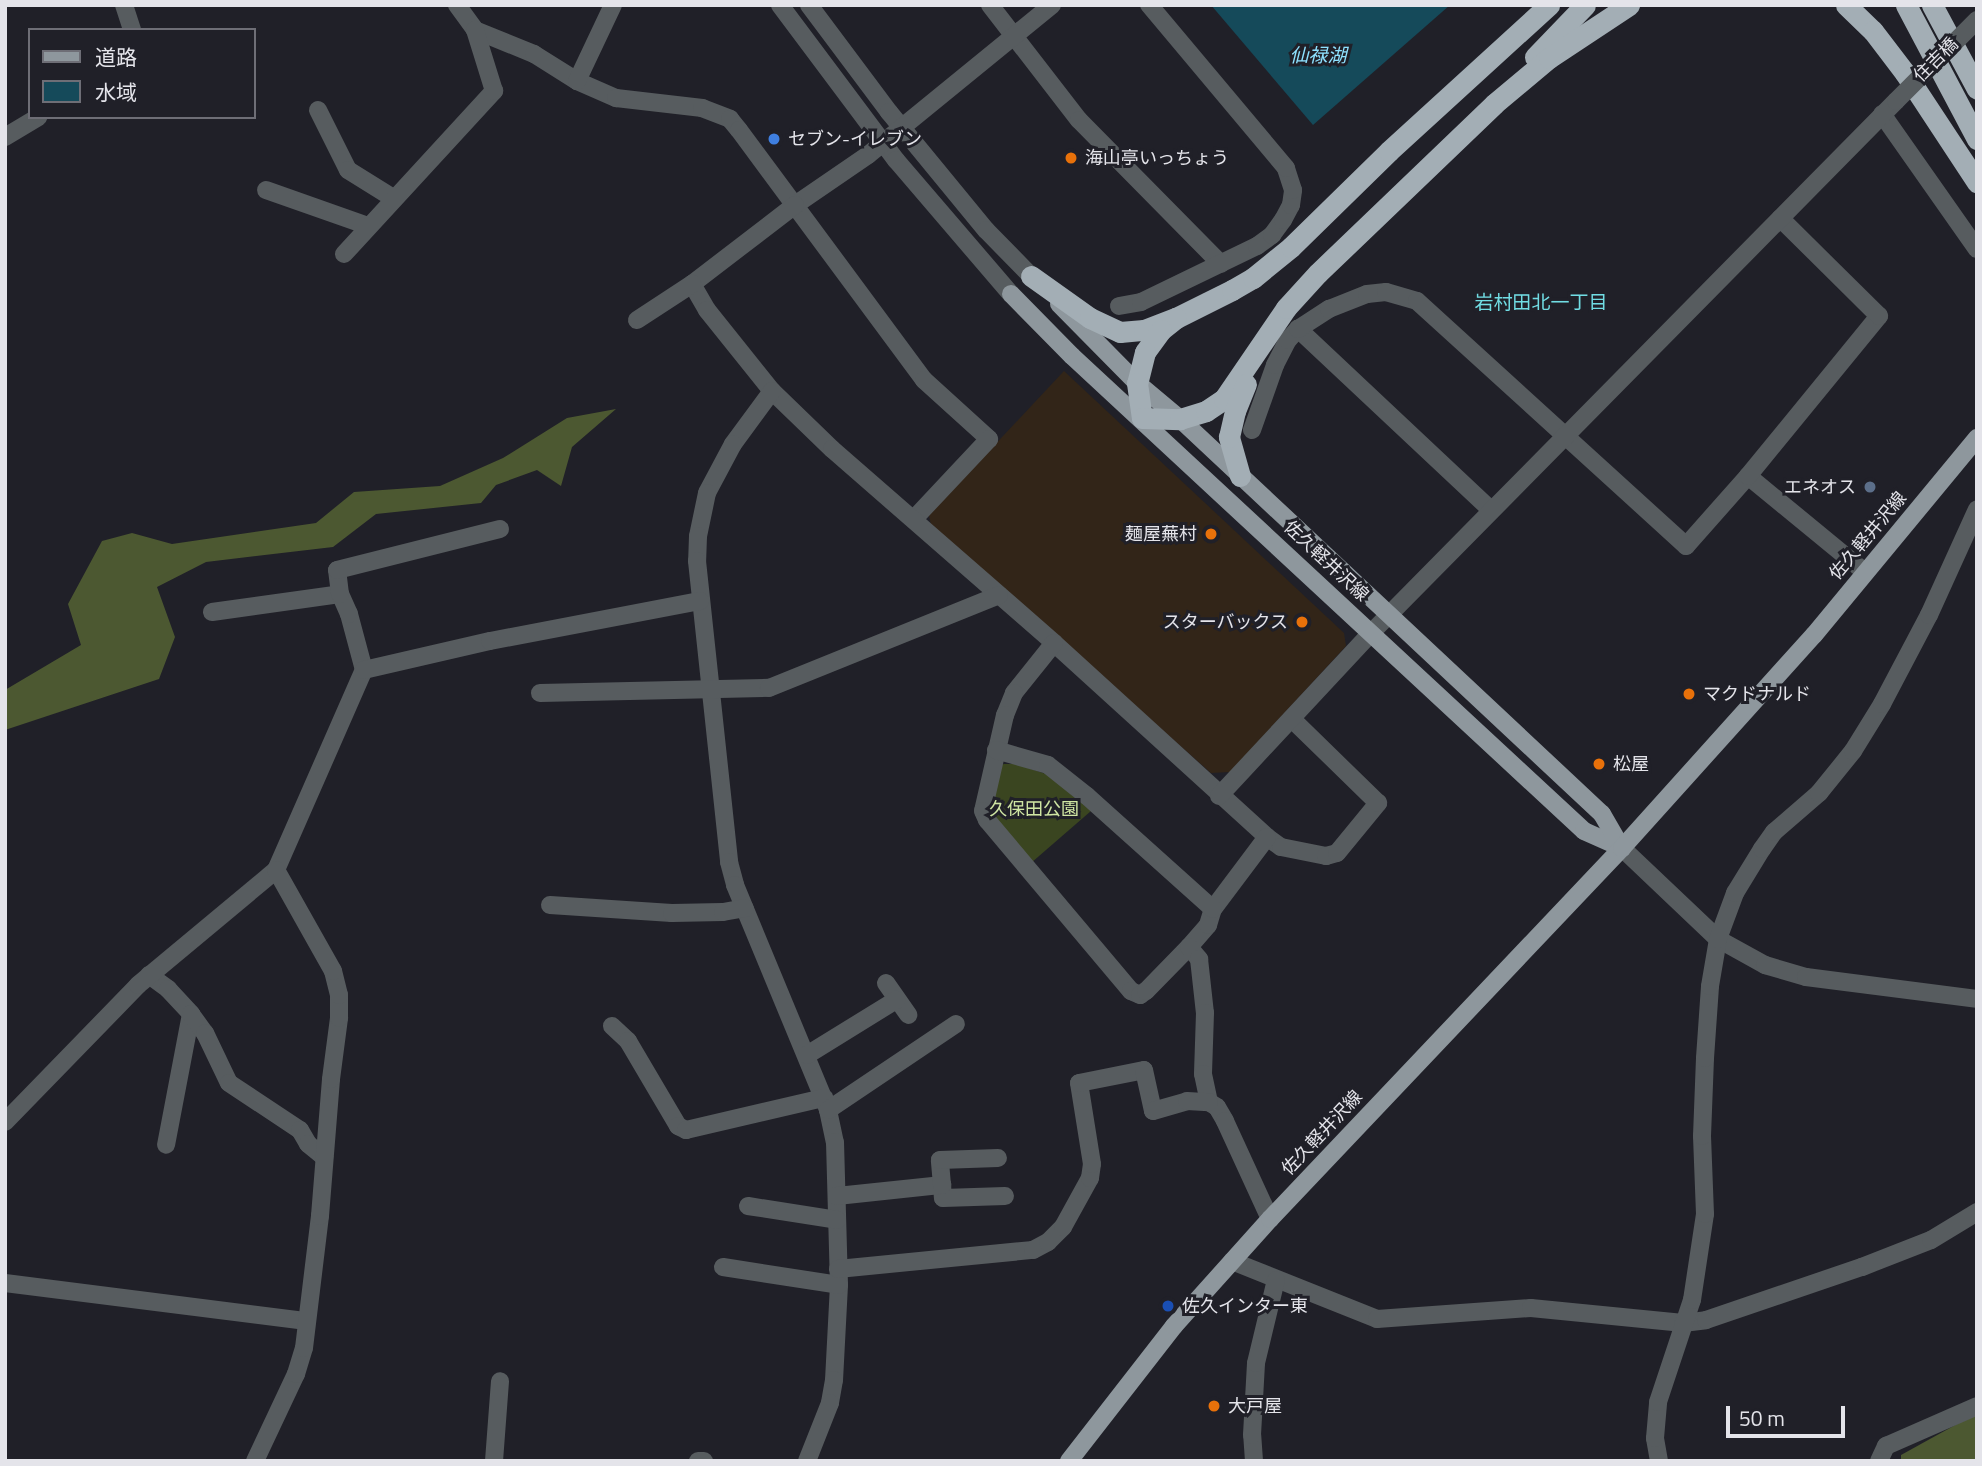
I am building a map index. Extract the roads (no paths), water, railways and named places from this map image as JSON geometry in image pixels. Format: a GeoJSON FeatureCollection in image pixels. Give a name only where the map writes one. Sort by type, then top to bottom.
{"type":"FeatureCollection","features":[{"type":"Feature","properties":{"kind":"highway"},"geometry":{"type":"LineString","coordinates":[[1176,318],[1151,341],[1137,383],[1142,418],[1180,419],[1206,411],[1224,399],[1271,328],[1300,291],[1494,104],[1585,5]]}},
{"type":"Feature","properties":{"kind":"highway"},"geometry":{"type":"LineString","coordinates":[[1494,104],[1549,58],[1629,5]]}},
{"type":"Feature","properties":{"kind":"highway"},"geometry":{"type":"LineString","coordinates":[[1846,5],[1873,31],[1905,73],[1977,182]]}},
{"type":"Feature","properties":{"kind":"highway"},"geometry":{"type":"LineString","coordinates":[[1906,5],[1977,139]]}},
{"type":"Feature","properties":{"kind":"highway"},"geometry":{"type":"LineString","coordinates":[[1933,5],[1977,89]]}},
{"type":"Feature","properties":{"kind":"highway"},"geometry":{"type":"LineString","coordinates":[[1031,275],[1111,330],[1144,330],[1176,318],[1232,290],[1273,263],[1545,8]]}},
{"type":"Feature","properties":{"kind":"highway"},"geometry":{"type":"LineString","coordinates":[[1240,476],[1230,449],[1231,425],[1271,328]]}},
{"type":"Feature","properties":{"kind":"main road","name":"佐久軽井沢線"},"geometry":{"type":"LineString","coordinates":[[1031,275],[1137,383],[1180,419],[1602,814],[1622,848]]}},
{"type":"Feature","properties":{"kind":"main road","name":"佐久軽井沢線"},"geometry":{"type":"LineString","coordinates":[[1011,294],[1072,356],[1142,418],[1584,831],[1622,848]]}},
{"type":"Feature","properties":{"kind":"main road","name":"佐久軽井沢線"},"geometry":{"type":"LineString","coordinates":[[1069,1461],[1132,1376],[1232,1261],[1622,848],[1814,635],[1864,572],[1974,446]]}},
{"type":"Feature","properties":{"kind":"street"},"geometry":{"type":"LineString","coordinates":[[124,5],[131,28]]}},
{"type":"Feature","properties":{"kind":"street"},"geometry":{"type":"LineString","coordinates":[[344,254],[494,91],[475,30],[457,5]]}},
{"type":"Feature","properties":{"kind":"street"},"geometry":{"type":"LineString","coordinates":[[577,81],[613,5]]}},
{"type":"Feature","properties":{"kind":"street"},"geometry":{"type":"LineString","coordinates":[[780,5],[883,143],[1011,294]]}},
{"type":"Feature","properties":{"kind":"street"},"geometry":{"type":"LineString","coordinates":[[808,5],[986,230],[1031,275]]}},
{"type":"Feature","properties":{"kind":"street"},"geometry":{"type":"LineString","coordinates":[[990,5],[1013,38],[1101,144],[1221,264]]}},
{"type":"Feature","properties":{"kind":"street"},"geometry":{"type":"LineString","coordinates":[[637,320],[692,284],[794,205],[883,143],[1052,5]]}},
{"type":"Feature","properties":{"kind":"street"},"geometry":{"type":"LineString","coordinates":[[1119,306],[1141,302],[1221,264],[1272,235],[1291,205],[1292,177],[1149,5]]}},
{"type":"Feature","properties":{"kind":"street","name":"住吉橋"},"geometry":{"type":"LineString","coordinates":[[1219,796],[1372,632],[1491,510],[1977,20]]}},
{"type":"Feature","properties":{"kind":"street"},"geometry":{"type":"LineString","coordinates":[[475,30],[534,54],[577,81],[616,98],[702,108],[730,119],[924,380],[989,439],[914,519]]}},
{"type":"Feature","properties":{"kind":"street"},"geometry":{"type":"LineString","coordinates":[[318,110],[348,170],[393,198]]}},
{"type":"Feature","properties":{"kind":"street"},"geometry":{"type":"LineString","coordinates":[[1882,114],[1977,249]]}},
{"type":"Feature","properties":{"kind":"street"},"geometry":{"type":"LineString","coordinates":[[5,137],[35,119]]}},
{"type":"Feature","properties":{"kind":"street"},"geometry":{"type":"LineString","coordinates":[[278,188],[368,226]]}},
{"type":"Feature","properties":{"kind":"street"},"geometry":{"type":"LineString","coordinates":[[1252,430],[1275,365],[1298,329],[1329,309],[1367,295],[1386,292],[1406,296],[1417,300],[1686,546],[1748,476],[1879,316],[1780,218]]}},
{"type":"Feature","properties":{"kind":"street"},"geometry":{"type":"LineString","coordinates":[[692,284],[708,310],[772,391],[1054,643],[1219,796],[1281,846],[1326,856],[1337,853],[1378,803],[1292,719]]}},
{"type":"Feature","properties":{"kind":"street"},"geometry":{"type":"LineString","coordinates":[[1298,329],[1491,510]]}},
{"type":"Feature","properties":{"kind":"street"},"geometry":{"type":"LineString","coordinates":[[772,391],[733,444],[707,493],[698,536],[700,601],[724,835],[735,885],[807,1055],[826,1104],[835,1142],[838,1277],[834,1380],[830,1403],[807,1461]]}},
{"type":"Feature","properties":{"kind":"street"},"geometry":{"type":"LineString","coordinates":[[1748,476],[1864,572]]}},
{"type":"Feature","properties":{"kind":"street"},"geometry":{"type":"LineString","coordinates":[[1659,1461],[1655,1438],[1658,1402],[1682,1323],[1692,1300],[1705,1214],[1702,1136],[1705,1058],[1710,986],[1718,939],[1735,892],[1762,849],[1774,832],[1819,793],[1853,751],[1882,704],[1977,509]]}},
{"type":"Feature","properties":{"kind":"street"},"geometry":{"type":"LineString","coordinates":[[5,1122],[149,975],[276,870],[364,670],[349,614],[340,594],[337,570],[500,530]]}},
{"type":"Feature","properties":{"kind":"street"},"geometry":{"type":"LineString","coordinates":[[212,611],[340,594]]}},
{"type":"Feature","properties":{"kind":"street"},"geometry":{"type":"LineString","coordinates":[[540,693],[769,688],[999,595]]}},
{"type":"Feature","properties":{"kind":"street"},"geometry":{"type":"LineString","coordinates":[[364,670],[490,641],[700,601]]}},
{"type":"Feature","properties":{"kind":"street"},"geometry":{"type":"LineString","coordinates":[[1054,643],[1014,693],[996,750],[983,811],[987,820],[1131,991],[1140,995],[1146,991],[1189,947],[1208,925],[1213,909],[1267,837]]}},
{"type":"Feature","properties":{"kind":"street"},"geometry":{"type":"LineString","coordinates":[[996,750],[1048,765],[1087,796],[1213,909]]}},
{"type":"Feature","properties":{"kind":"street"},"geometry":{"type":"LineString","coordinates":[[1622,848],[1718,939],[1765,965],[1806,978],[1977,999]]}},
{"type":"Feature","properties":{"kind":"street"},"geometry":{"type":"LineString","coordinates":[[255,1461],[296,1374],[307,1321],[339,1018],[337,981],[276,870]]}},
{"type":"Feature","properties":{"kind":"street"},"geometry":{"type":"LineString","coordinates":[[550,905],[672,913],[723,912],[745,908]]}},
{"type":"Feature","properties":{"kind":"street"},"geometry":{"type":"LineString","coordinates":[[1189,947],[1199,959],[1205,1013],[1203,1074],[1209,1102]]}},
{"type":"Feature","properties":{"kind":"street"},"geometry":{"type":"LineString","coordinates":[[149,975],[168,989],[191,1013],[205,1033],[229,1083],[300,1130],[308,1144],[324,1157]]}},
{"type":"Feature","properties":{"kind":"street"},"geometry":{"type":"LineString","coordinates":[[886,983],[908,1014]]}},
{"type":"Feature","properties":{"kind":"street"},"geometry":{"type":"LineString","coordinates":[[807,1055],[896,1000]]}},
{"type":"Feature","properties":{"kind":"street"},"geometry":{"type":"LineString","coordinates":[[166,1145],[191,1013]]}},
{"type":"Feature","properties":{"kind":"street"},"geometry":{"type":"LineString","coordinates":[[612,1026],[628,1041],[678,1126],[686,1130],[826,1104],[956,1024]]}},
{"type":"Feature","properties":{"kind":"street"},"geometry":{"type":"LineString","coordinates":[[723,1267],[838,1277],[1033,1250],[1048,1242],[1063,1227],[1090,1178],[1092,1164],[1079,1083],[1144,1069],[1153,1111],[1187,1101],[1209,1102],[1217,1107],[1270,1219]]}},
{"type":"Feature","properties":{"kind":"street"},"geometry":{"type":"LineString","coordinates":[[998,1158],[940,1160],[943,1198],[1005,1196]]}},
{"type":"Feature","properties":{"kind":"street"},"geometry":{"type":"LineString","coordinates":[[837,1196],[942,1185]]}},
{"type":"Feature","properties":{"kind":"street"},"geometry":{"type":"LineString","coordinates":[[748,1206],[837,1220]]}},
{"type":"Feature","properties":{"kind":"street"},"geometry":{"type":"LineString","coordinates":[[1232,1261],[1377,1319],[1531,1308],[1682,1323],[1706,1320],[1874,1262],[1931,1240],[1977,1212]]}},
{"type":"Feature","properties":{"kind":"street"},"geometry":{"type":"LineString","coordinates":[[1254,1461],[1252,1435],[1256,1363],[1276,1280]]}},
{"type":"Feature","properties":{"kind":"street"},"geometry":{"type":"LineString","coordinates":[[5,1283],[307,1321]]}},
{"type":"Feature","properties":{"kind":"street"},"geometry":{"type":"LineString","coordinates":[[494,1461],[500,1381]]}},
{"type":"Feature","properties":{"kind":"street"},"geometry":{"type":"LineString","coordinates":[[1879,1461],[1886,1446],[1977,1406]]}},
{"type":"Feature","properties":{"kind":"street"},"geometry":{"type":"LineString","coordinates":[[698,1461],[704,1461]]}},
{"type":"Feature","properties":{"kind":"water","name":"仙禄湖"},"geometry":{"type":"Polygon","coordinates":[[[1211,5],[1450,5],[1313,125],[1211,5]]]}},
{"type":"Feature","properties":{"kind":"place","name":"セブン-イレブン"},"geometry":{"type":"Point","coordinates":[774,139]}},
{"type":"Feature","properties":{"kind":"place","name":"海山亭いっちょう"},"geometry":{"type":"Point","coordinates":[1071,158]}},
{"type":"Feature","properties":{"kind":"place","name":"エネオス"},"geometry":{"type":"Point","coordinates":[1870,487]}},
{"type":"Feature","properties":{"kind":"place","name":"麺屋蕪村"},"geometry":{"type":"Point","coordinates":[1211,534]}},
{"type":"Feature","properties":{"kind":"place","name":"スターバックス"},"geometry":{"type":"Point","coordinates":[1302,622]}},
{"type":"Feature","properties":{"kind":"place","name":"マクドナルド"},"geometry":{"type":"Point","coordinates":[1689,694]}},
{"type":"Feature","properties":{"kind":"place","name":"松屋"},"geometry":{"type":"Point","coordinates":[1599,764]}},
{"type":"Feature","properties":{"kind":"place","name":"佐久インター東"},"geometry":{"type":"Point","coordinates":[1168,1306]}},
{"type":"Feature","properties":{"kind":"place","name":"大戸屋"},"geometry":{"type":"Point","coordinates":[1214,1406]}},
{"type":"Feature","properties":{"kind":"district","name":"岩村田北一丁目"},"geometry":{"type":"Point","coordinates":[1541,302]}},
{"type":"Feature","properties":{"kind":"park label","name":"久保田公園"},"geometry":{"type":"Point","coordinates":[1034,809]}}]}
